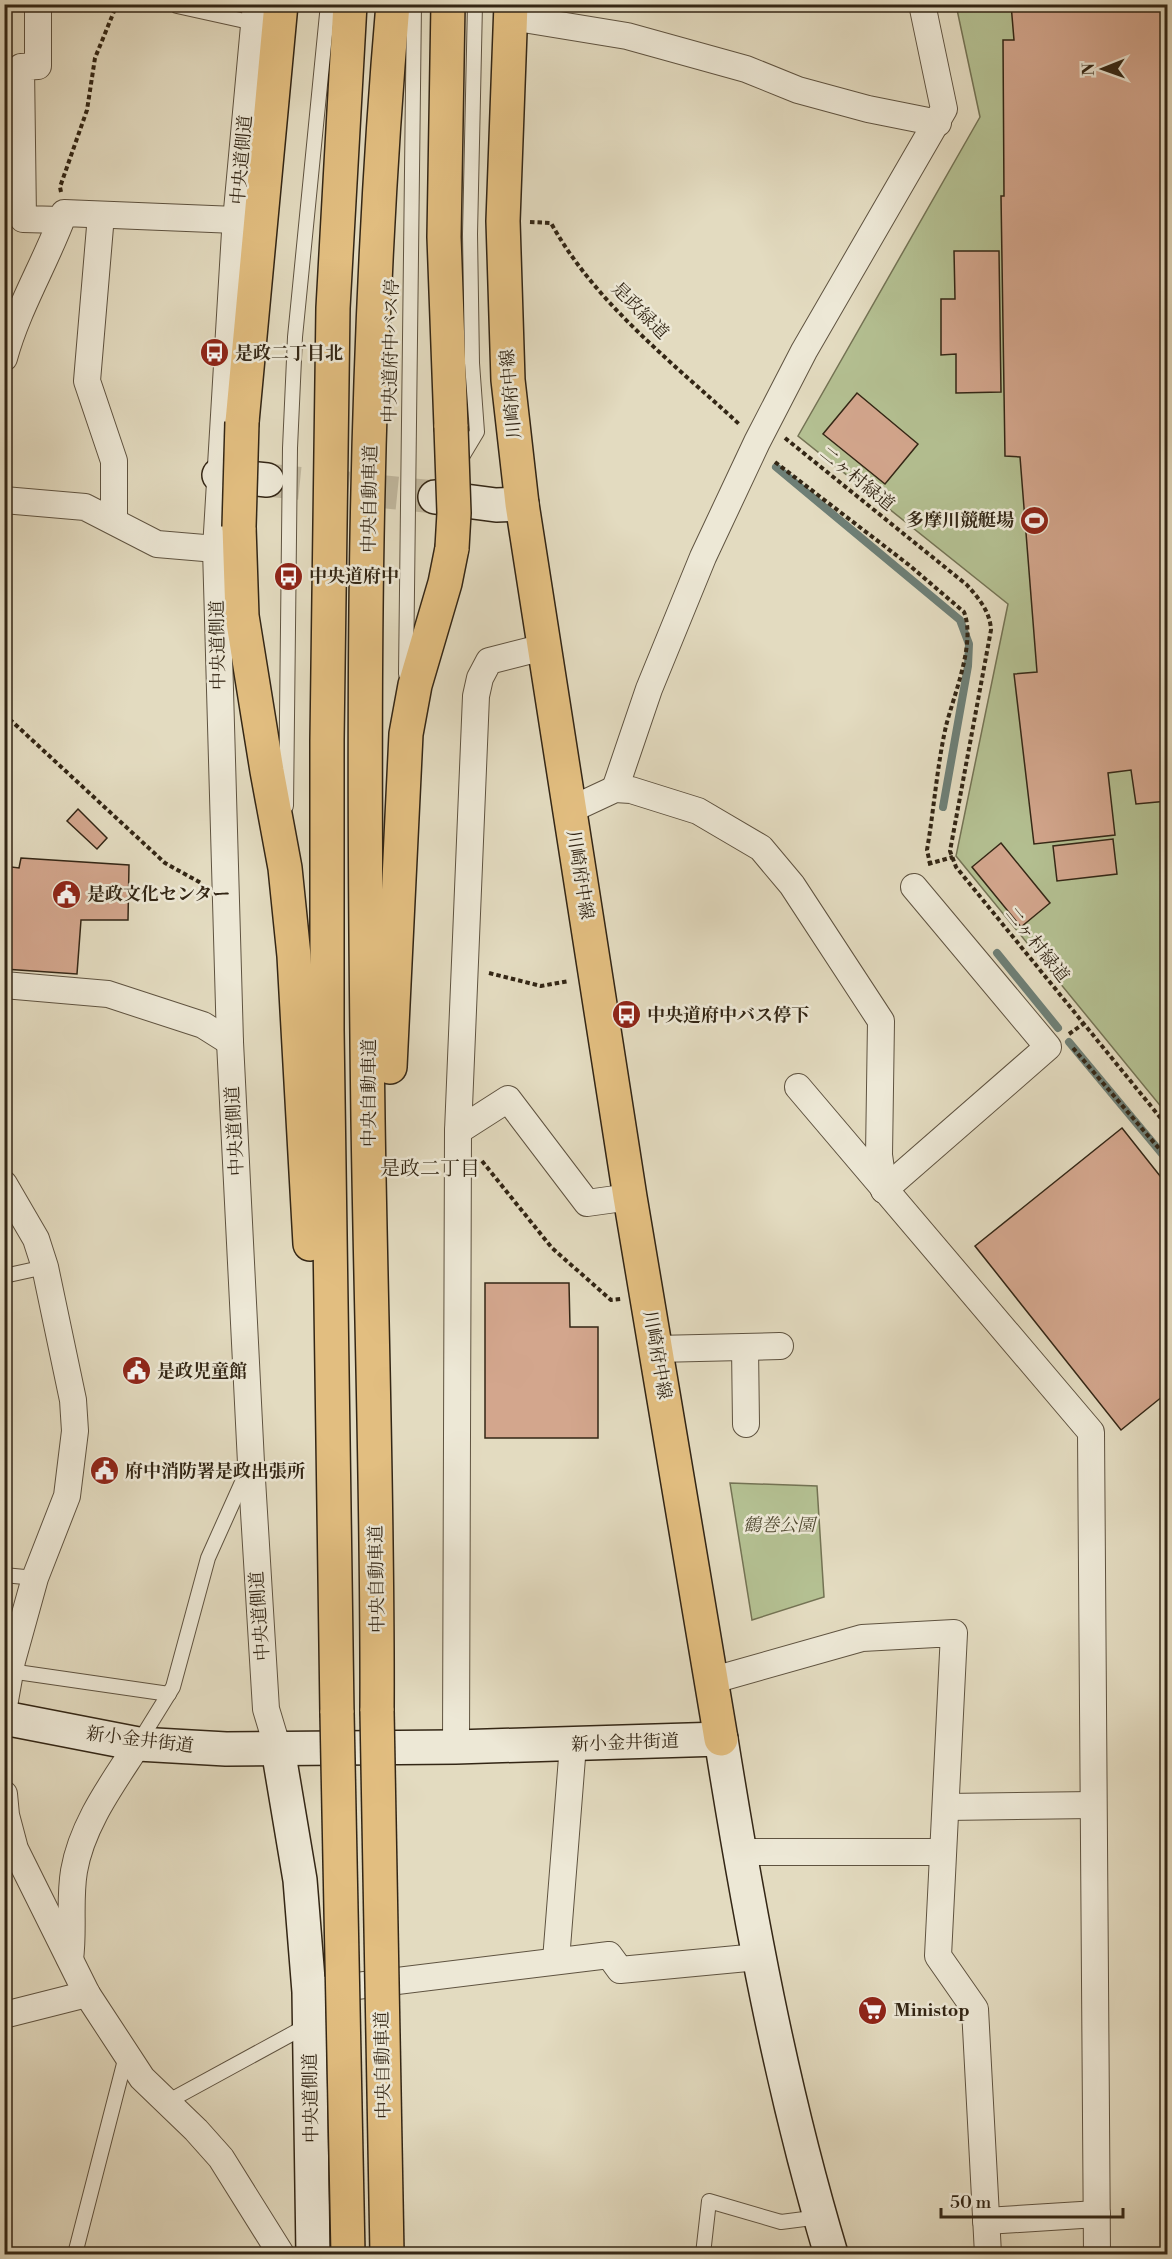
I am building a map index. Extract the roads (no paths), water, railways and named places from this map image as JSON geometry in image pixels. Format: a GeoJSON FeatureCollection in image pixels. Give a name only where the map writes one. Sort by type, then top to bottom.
{"type":"FeatureCollection","features":[{"type":"Feature","properties":{"kind":"main road"},"geometry":{"type":"LineString","coordinates":[[281,4],[242,422],[239,527],[242,616],[285,868],[294,956],[303,1132],[337,1635]]}},
{"type":"Feature","properties":{"kind":"main road"},"geometry":{"type":"LineString","coordinates":[[348,2254],[327,1030],[327,740],[333,308],[350,4]]}},
{"type":"Feature","properties":{"kind":"main road","name":"中央自動車道"},"geometry":{"type":"LineString","coordinates":[[387,2254],[368,1116],[367,590],[384,117],[393,4]]}},
{"type":"Feature","properties":{"kind":"main road"},"geometry":{"type":"LineString","coordinates":[[378,1617],[392,984],[406,734],[415,685],[445,583],[452,548],[454,513],[444,237],[448,4]]}},
{"type":"Feature","properties":{"kind":"main road","name":"川崎府中線"},"geometry":{"type":"LineString","coordinates":[[511,11],[503,221],[508,380],[522,504],[630,1197],[721,1739]]}},
{"type":"Feature","properties":{"kind":"main road"},"geometry":{"type":"LineString","coordinates":[[219,475],[267,480]]}},
{"type":"Feature","properties":{"kind":"main road"},"geometry":{"type":"LineString","coordinates":[[447,498],[496,505],[522,504]]}},
{"type":"Feature","properties":{"kind":"main road","name":"新小金井街道"},"geometry":{"type":"LineString","coordinates":[[4,1718],[138,1744],[226,1749],[456,1748],[721,1739]]}},
{"type":"Feature","properties":{"kind":"main road"},"geometry":{"type":"LineString","coordinates":[[721,1739],[758,1957],[785,2092],[831,2254]]}},
{"type":"Feature","properties":{"kind":"main road","name":"中央道側道"},"geometry":{"type":"LineString","coordinates":[[278,1749],[300,1880],[309,1992],[313,2254]]}},
{"type":"Feature","properties":{"kind":"street"},"geometry":{"type":"LineString","coordinates":[[38,4],[38,66],[21,67],[23,219],[101,215],[236,220]]}},
{"type":"Feature","properties":{"kind":"street"},"geometry":{"type":"LineString","coordinates":[[615,789],[649,689],[694,579],[757,442],[804,351],[938,123],[944,109],[922,4]]}},
{"type":"Feature","properties":{"kind":"street"},"geometry":{"type":"LineString","coordinates":[[511,11],[627,36],[746,69],[798,90],[868,109],[938,123]]}},
{"type":"Feature","properties":{"kind":"street","name":"中央道側道"},"geometry":{"type":"LineString","coordinates":[[255,14],[236,220],[216,549],[230,1042],[250,1463],[266,1709],[278,1749]]}},
{"type":"Feature","properties":{"kind":"street"},"geometry":{"type":"LineString","coordinates":[[101,215],[87,381],[114,461],[114,520]]}},
{"type":"Feature","properties":{"kind":"street"},"geometry":{"type":"LineString","coordinates":[[4,358],[11,335],[50,252],[63,217]]}},
{"type":"Feature","properties":{"kind":"street"},"geometry":{"type":"LineString","coordinates":[[4,500],[85,507],[158,544],[216,549]]}},
{"type":"Feature","properties":{"kind":"street"},"geometry":{"type":"LineString","coordinates":[[456,1748],[458,1131],[476,696],[480,678],[489,661],[514,652],[544,647]]}},
{"type":"Feature","properties":{"kind":"street"},"geometry":{"type":"LineString","coordinates":[[570,810],[615,789],[631,790],[698,811],[761,848],[792,885],[881,1021],[879,1155],[884,1190]]}},
{"type":"Feature","properties":{"kind":"street"},"geometry":{"type":"LineString","coordinates":[[884,1190],[1048,1047],[923,879]]}},
{"type":"Feature","properties":{"kind":"street"},"geometry":{"type":"LineString","coordinates":[[4,985],[108,994],[203,1025],[230,1042]]}},
{"type":"Feature","properties":{"kind":"street"},"geometry":{"type":"LineString","coordinates":[[798,1087],[1091,1432],[1097,2254]]}},
{"type":"Feature","properties":{"kind":"street"},"geometry":{"type":"LineString","coordinates":[[458,1131],[508,1099],[587,1203],[630,1197]]}},
{"type":"Feature","properties":{"kind":"street"},"geometry":{"type":"LineString","coordinates":[[4,1184],[36,1239],[45,1267],[73,1400],[75,1431],[67,1496],[35,1578],[10,1671],[4,1706]]}},
{"type":"Feature","properties":{"kind":"street"},"geometry":{"type":"LineString","coordinates":[[656,1349],[780,1346]]}},
{"type":"Feature","properties":{"kind":"street"},"geometry":{"type":"LineString","coordinates":[[745,1347],[747,1424]]}},
{"type":"Feature","properties":{"kind":"street"},"geometry":{"type":"LineString","coordinates":[[710,1681],[862,1638],[954,1633],[938,1956],[975,2009],[988,2254]]}},
{"type":"Feature","properties":{"kind":"street"},"geometry":{"type":"LineString","coordinates":[[69,1959],[73,1938],[74,1873],[79,1848],[98,1807],[138,1744]]}},
{"type":"Feature","properties":{"kind":"street"},"geometry":{"type":"LineString","coordinates":[[556,1960],[573,1745]]}},
{"type":"Feature","properties":{"kind":"street"},"geometry":{"type":"LineString","coordinates":[[946,1807],[1093,1805]]}},
{"type":"Feature","properties":{"kind":"street"},"geometry":{"type":"LineString","coordinates":[[5,1808],[18,1856],[87,1994],[142,2078],[220,2158],[281,2254]]}},
{"type":"Feature","properties":{"kind":"street"},"geometry":{"type":"LineString","coordinates":[[739,1852],[942,1852]]}},
{"type":"Feature","properties":{"kind":"street"},"geometry":{"type":"LineString","coordinates":[[309,1992],[609,1955],[620,1970],[758,1957]]}},
{"type":"Feature","properties":{"kind":"street"},"geometry":{"type":"LineString","coordinates":[[4,2014],[87,1994]]}},
{"type":"Feature","properties":{"kind":"street"},"geometry":{"type":"LineString","coordinates":[[986,2222],[1097,2214]]}},
{"type":"Feature","properties":{"kind":"lane"},"geometry":{"type":"LineString","coordinates":[[285,868],[290,459],[295,348],[305,221],[328,4]]}},
{"type":"Feature","properties":{"kind":"lane","name":"中央道府中バス停"},"geometry":{"type":"LineString","coordinates":[[406,734],[410,200],[414,4]]}},
{"type":"Feature","properties":{"kind":"lane"},"geometry":{"type":"LineString","coordinates":[[447,498],[459,463],[477,432],[472,363],[470,234],[475,4]]}},
{"type":"Feature","properties":{"kind":"lane"},"geometry":{"type":"LineString","coordinates":[[177,6],[255,14]]}},
{"type":"Feature","properties":{"kind":"lane"},"geometry":{"type":"LineString","coordinates":[[4,1276],[45,1267]]}},
{"type":"Feature","properties":{"kind":"lane"},"geometry":{"type":"LineString","coordinates":[[138,1744],[169,1694],[208,1558],[250,1463]]}},
{"type":"Feature","properties":{"kind":"lane"},"geometry":{"type":"LineString","coordinates":[[4,1575],[35,1578]]}},
{"type":"Feature","properties":{"kind":"lane"},"geometry":{"type":"LineString","coordinates":[[10,1671],[169,1694]]}},
{"type":"Feature","properties":{"kind":"lane"},"geometry":{"type":"LineString","coordinates":[[167,2102],[310,2024]]}},
{"type":"Feature","properties":{"kind":"lane"},"geometry":{"type":"LineString","coordinates":[[75,2254],[126,2056]]}},
{"type":"Feature","properties":{"kind":"lane"},"geometry":{"type":"LineString","coordinates":[[703,2254],[709,2201],[781,2222],[820,2217]]}},
{"type":"Feature","properties":{"kind":"waterway"},"geometry":{"type":"LineString","coordinates":[[776,467],[960,620],[969,644],[968,666],[943,807]]}},
{"type":"Feature","properties":{"kind":"waterway"},"geometry":{"type":"LineString","coordinates":[[997,953],[1058,1028]]}},
{"type":"Feature","properties":{"kind":"waterway"},"geometry":{"type":"LineString","coordinates":[[1069,1042],[1168,1161]]}},
{"type":"Feature","properties":{"kind":"tunnel"},"geometry":{"type":"LineString","coordinates":[[267,480],[435,497]]}},
{"type":"Feature","properties":{"kind":"place","name":"是政二丁目北"},"geometry":{"type":"Point","coordinates":[214,353]}},
{"type":"Feature","properties":{"kind":"place","name":"多摩川競艇場"},"geometry":{"type":"Point","coordinates":[1035,520]}},
{"type":"Feature","properties":{"kind":"place","name":"中央道府中"},"geometry":{"type":"Point","coordinates":[288,576]}},
{"type":"Feature","properties":{"kind":"place","name":"是政文化センター"},"geometry":{"type":"Point","coordinates":[66,894]}},
{"type":"Feature","properties":{"kind":"place","name":"中央道府中バス停下"},"geometry":{"type":"Point","coordinates":[626,1015]}},
{"type":"Feature","properties":{"kind":"place","name":"是政児童館"},"geometry":{"type":"Point","coordinates":[136,1371]}},
{"type":"Feature","properties":{"kind":"place","name":"府中消防署是政出張所"},"geometry":{"type":"Point","coordinates":[104,1471]}},
{"type":"Feature","properties":{"kind":"place","name":"Ministop"},"geometry":{"type":"Point","coordinates":[873,2010]}},
{"type":"Feature","properties":{"kind":"district","name":"是政二丁目"},"geometry":{"type":"Point","coordinates":[430,1169]}},
{"type":"Feature","properties":{"kind":"park label","name":"鶴巻公園"},"geometry":{"type":"Point","coordinates":[779,1525]}}]}
